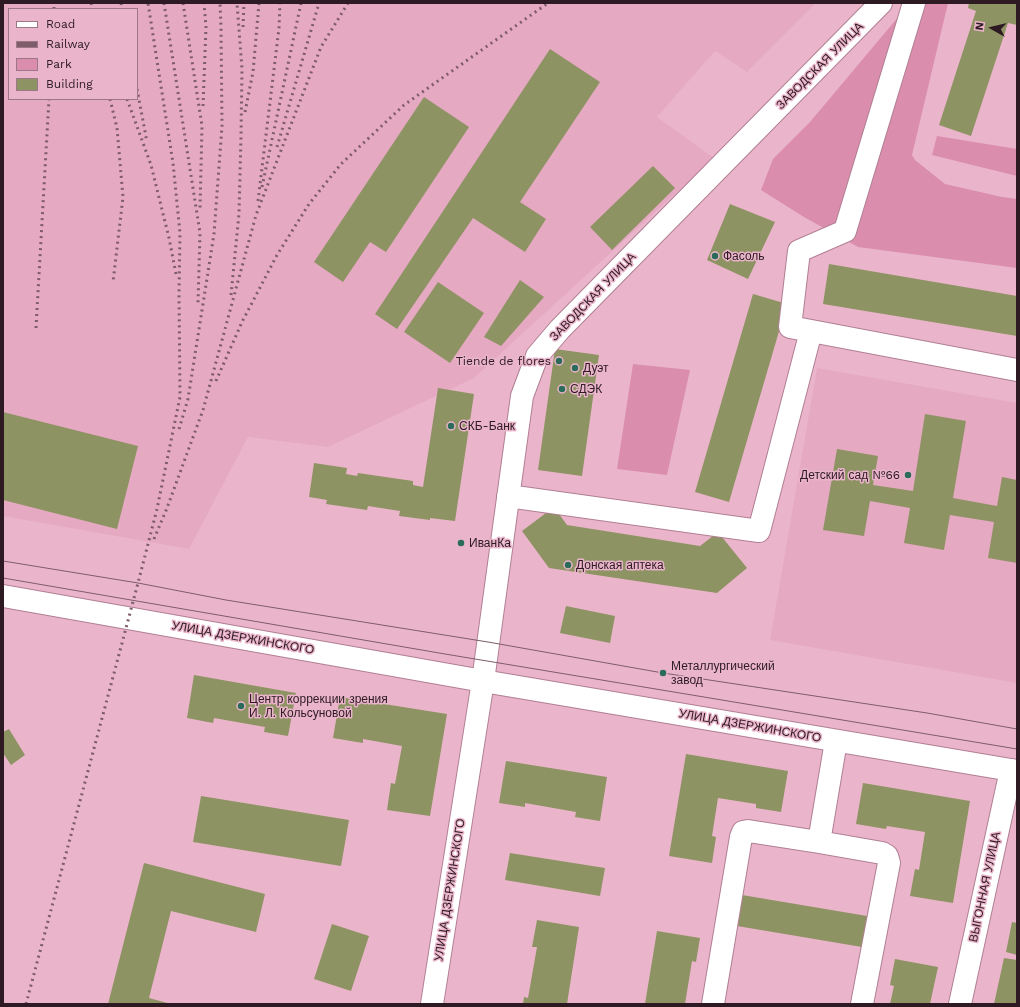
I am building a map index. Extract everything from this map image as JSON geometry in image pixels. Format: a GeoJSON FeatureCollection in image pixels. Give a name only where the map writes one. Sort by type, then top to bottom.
{"type":"FeatureCollection","features":[{"type":"Feature","properties":{"kind":"street","name":"ЗАВОДСКАЯ УЛИЦА"},"geometry":{"type":"LineString","coordinates":[[483,681],[522,396],[537,356],[560,329],[881,3]]}},
{"type":"Feature","properties":{"kind":"street"},"geometry":{"type":"LineString","coordinates":[[914,3],[845,231],[799,251],[790,327],[1017,370]]}},
{"type":"Feature","properties":{"kind":"street"},"geometry":{"type":"LineString","coordinates":[[508,496],[759,531],[811,331]]}},
{"type":"Feature","properties":{"kind":"street","name":"УЛИЦА ДЗЕРЖИНСКОГО"},"geometry":{"type":"LineString","coordinates":[[3,596],[483,681],[1014,771]]}},
{"type":"Feature","properties":{"kind":"street","name":"УЛИЦА ДЗЕРЖИНСКОГО"},"geometry":{"type":"LineString","coordinates":[[432,1004],[483,681]]}},
{"type":"Feature","properties":{"kind":"street"},"geometry":{"type":"LineString","coordinates":[[819,842],[836,741]]}},
{"type":"Feature","properties":{"kind":"street","name":"ВЫГОННАЯ УЛИЦА"},"geometry":{"type":"LineString","coordinates":[[960,1004],[1014,771]]}},
{"type":"Feature","properties":{"kind":"street"},"geometry":{"type":"LineString","coordinates":[[713,1004],[741,837],[743,832],[748,831],[882,853],[887,856],[889,863],[862,1004]]}},
{"type":"Feature","properties":{"kind":"shaded area"},"geometry":{"type":"Polygon","coordinates":[[[3,3],[816,3],[747,72],[715,51],[657,117],[714,158],[474,378],[328,447],[248,437],[189,549],[3,516],[3,3]]]}},
{"type":"Feature","properties":{"kind":"shaded area","name":"Детский сад №66"},"geometry":{"type":"Polygon","coordinates":[[[817,368],[1017,403],[1017,683],[770,640],[817,368]]]}},
{"type":"Feature","properties":{"kind":"green space"},"geometry":{"type":"Polygon","coordinates":[[[910,3],[948,3],[912,155],[915,160],[945,184],[1017,199],[1017,268],[858,247],[804,217],[761,190],[773,159],[810,122],[910,3]]]}},
{"type":"Feature","properties":{"kind":"green space"},"geometry":{"type":"Polygon","coordinates":[[[937,136],[1017,149],[1017,176],[932,155],[937,136]]]}},
{"type":"Feature","properties":{"kind":"green space"},"geometry":{"type":"Polygon","coordinates":[[[633,364],[690,370],[667,475],[617,469],[633,364]]]}},
{"type":"Feature","properties":{"kind":"building"},"geometry":{"type":"Polygon","coordinates":[[[969,3],[1017,3],[1017,25],[1008,23],[971,136],[939,125],[976,11],[968,8],[969,3]]]}},
{"type":"Feature","properties":{"kind":"building"},"geometry":{"type":"Polygon","coordinates":[[[550,49],[600,82],[520,202],[546,219],[525,252],[473,218],[397,329],[375,314],[550,49]]]}},
{"type":"Feature","properties":{"kind":"building"},"geometry":{"type":"Polygon","coordinates":[[[424,97],[469,127],[386,252],[370,242],[343,282],[314,262],[424,97]]]}},
{"type":"Feature","properties":{"kind":"building"},"geometry":{"type":"Polygon","coordinates":[[[653,166],[675,188],[612,250],[590,227],[653,166]]]}},
{"type":"Feature","properties":{"kind":"building"},"geometry":{"type":"Polygon","coordinates":[[[730,204],[775,222],[748,279],[707,260],[730,204]]]}},
{"type":"Feature","properties":{"kind":"building"},"geometry":{"type":"Polygon","coordinates":[[[829,264],[1017,296],[1017,336],[823,304],[829,264]]]}},
{"type":"Feature","properties":{"kind":"building"},"geometry":{"type":"Polygon","coordinates":[[[520,280],[544,297],[501,346],[484,337],[520,280]]]}},
{"type":"Feature","properties":{"kind":"building"},"geometry":{"type":"Polygon","coordinates":[[[438,282],[484,313],[450,363],[404,332],[438,282]]]}},
{"type":"Feature","properties":{"kind":"building"},"geometry":{"type":"Polygon","coordinates":[[[753,294],[787,304],[729,502],[695,492],[753,294]]]}},
{"type":"Feature","properties":{"kind":"building"},"geometry":{"type":"Polygon","coordinates":[[[555,349],[599,355],[582,476],[538,470],[555,349]]]}},
{"type":"Feature","properties":{"kind":"building"},"geometry":{"type":"Polygon","coordinates":[[[438,388],[474,394],[455,521],[430,518],[430,520],[399,516],[400,511],[368,506],[367,510],[326,504],[327,500],[309,497],[314,463],[347,468],[346,474],[357,476],[358,473],[413,481],[413,485],[423,487],[438,388]]]}},
{"type":"Feature","properties":{"kind":"building"},"geometry":{"type":"Polygon","coordinates":[[[3,412],[138,446],[117,529],[3,500],[3,412]]]}},
{"type":"Feature","properties":{"kind":"building"},"geometry":{"type":"Polygon","coordinates":[[[925,414],[966,421],[953,498],[997,506],[1002,477],[1017,480],[1017,563],[988,558],[994,522],[950,515],[944,550],[904,543],[910,508],[870,501],[864,536],[823,530],[837,449],[878,456],[873,485],[913,491],[925,414]]]}},
{"type":"Feature","properties":{"kind":"building"},"geometry":{"type":"Polygon","coordinates":[[[554,507],[567,525],[700,546],[718,532],[747,568],[717,593],[549,568],[522,531],[554,507]]]}},
{"type":"Feature","properties":{"kind":"building"},"geometry":{"type":"Polygon","coordinates":[[[566,606],[615,616],[610,643],[560,633],[566,606]]]}},
{"type":"Feature","properties":{"kind":"building","name":"Центр коррекции зрения И. Л. Кольсуновой"},"geometry":{"type":"Polygon","coordinates":[[[194,675],[296,693],[288,736],[264,732],[265,727],[214,718],[213,723],[187,718],[194,675]]]}},
{"type":"Feature","properties":{"kind":"building"},"geometry":{"type":"Polygon","coordinates":[[[340,697],[447,714],[430,816],[387,810],[391,783],[395,784],[402,746],[363,739],[363,743],[333,738],[340,697]]]}},
{"type":"Feature","properties":{"kind":"building"},"geometry":{"type":"Polygon","coordinates":[[[9,729],[25,755],[11,765],[3,753],[3,732],[9,729]]]}},
{"type":"Feature","properties":{"kind":"building"},"geometry":{"type":"Polygon","coordinates":[[[686,754],[788,771],[781,812],[756,808],[756,804],[718,798],[712,836],[716,837],[712,863],[669,856],[686,754]]]}},
{"type":"Feature","properties":{"kind":"building"},"geometry":{"type":"Polygon","coordinates":[[[506,761],[607,777],[600,821],[575,817],[576,812],[525,803],[525,807],[499,803],[506,761]]]}},
{"type":"Feature","properties":{"kind":"building"},"geometry":{"type":"Polygon","coordinates":[[[863,783],[970,801],[953,903],[910,896],[915,869],[919,870],[925,832],[887,826],[886,829],[856,824],[863,783]]]}},
{"type":"Feature","properties":{"kind":"building"},"geometry":{"type":"Polygon","coordinates":[[[201,796],[349,820],[341,866],[193,842],[201,796]]]}},
{"type":"Feature","properties":{"kind":"building"},"geometry":{"type":"Polygon","coordinates":[[[510,853],[605,868],[600,896],[505,880],[510,853]]]}},
{"type":"Feature","properties":{"kind":"building"},"geometry":{"type":"Polygon","coordinates":[[[144,863],[265,894],[256,932],[171,911],[149,998],[171,1004],[108,1004],[144,863]]]}},
{"type":"Feature","properties":{"kind":"building"},"geometry":{"type":"Polygon","coordinates":[[[742,895],[873,917],[868,948],[737,926],[742,895]]]}},
{"type":"Feature","properties":{"kind":"building"},"geometry":{"type":"Polygon","coordinates":[[[537,920],[579,927],[567,1004],[523,1004],[524,997],[528,998],[537,947],[532,947],[537,920]]]}},
{"type":"Feature","properties":{"kind":"building"},"geometry":{"type":"Polygon","coordinates":[[[1012,922],[1017,923],[1017,955],[1006,952],[1012,922]]]}},
{"type":"Feature","properties":{"kind":"building"},"geometry":{"type":"Polygon","coordinates":[[[332,924],[369,936],[351,991],[314,979],[332,924]]]}},
{"type":"Feature","properties":{"kind":"building"},"geometry":{"type":"Polygon","coordinates":[[[657,931],[700,938],[696,962],[692,961],[685,1004],[645,1004],[657,931]]]}},
{"type":"Feature","properties":{"kind":"building"},"geometry":{"type":"Polygon","coordinates":[[[1004,958],[1017,960],[1017,1004],[994,1004],[1004,958]]]}},
{"type":"Feature","properties":{"kind":"building"},"geometry":{"type":"Polygon","coordinates":[[[895,959],[938,967],[930,1004],[890,1004],[894,986],[890,985],[895,959]]]}},
{"type":"Feature","properties":{"kind":"tram line"},"geometry":{"type":"LineString","coordinates":[[3,561],[138,583],[226,600],[488,642],[663,673],[927,713],[1017,729]]}},
{"type":"Feature","properties":{"kind":"tram line"},"geometry":{"type":"LineString","coordinates":[[3,578],[445,654],[1017,749]]}},
{"type":"Feature","properties":{"kind":"railway"},"geometry":{"type":"LineString","coordinates":[[54,3],[54,8]]}},
{"type":"Feature","properties":{"kind":"railway"},"geometry":{"type":"LineString","coordinates":[[91,3],[93,8]]}},
{"type":"Feature","properties":{"kind":"railway"},"geometry":{"type":"LineString","coordinates":[[121,3],[122,8]]}},
{"type":"Feature","properties":{"kind":"railway"},"geometry":{"type":"LineString","coordinates":[[26,1004],[157,509],[180,397],[180,233],[173,163],[148,3]]}},
{"type":"Feature","properties":{"kind":"railway"},"geometry":{"type":"LineString","coordinates":[[164,3],[200,233],[198,303]]}},
{"type":"Feature","properties":{"kind":"railway"},"geometry":{"type":"LineString","coordinates":[[183,3],[202,126],[200,209]]}},
{"type":"Feature","properties":{"kind":"railway"},"geometry":{"type":"LineString","coordinates":[[203,106],[206,27],[204,3]]}},
{"type":"Feature","properties":{"kind":"railway"},"geometry":{"type":"LineString","coordinates":[[179,429],[188,399],[214,234],[222,126],[220,3]]}},
{"type":"Feature","properties":{"kind":"railway"},"geometry":{"type":"LineString","coordinates":[[231,295],[239,214],[241,136],[242,69],[237,3]]}},
{"type":"Feature","properties":{"kind":"railway"},"geometry":{"type":"LineString","coordinates":[[243,27],[244,3]]}},
{"type":"Feature","properties":{"kind":"railway"},"geometry":{"type":"LineString","coordinates":[[245,112],[253,72],[259,3]]}},
{"type":"Feature","properties":{"kind":"railway"},"geometry":{"type":"LineString","coordinates":[[258,201],[279,28],[280,3]]}},
{"type":"Feature","properties":{"kind":"railway"},"geometry":{"type":"LineString","coordinates":[[262,187],[301,3]]}},
{"type":"Feature","properties":{"kind":"railway"},"geometry":{"type":"LineString","coordinates":[[277,147],[319,3]]}},
{"type":"Feature","properties":{"kind":"railway"},"geometry":{"type":"LineString","coordinates":[[154,539],[203,410],[256,215],[321,47],[348,3]]}},
{"type":"Feature","properties":{"kind":"railway"},"geometry":{"type":"LineString","coordinates":[[216,381],[242,322],[277,255],[309,204],[341,164],[404,105],[548,3]]}},
{"type":"Feature","properties":{"kind":"railway"},"geometry":{"type":"LineString","coordinates":[[138,94],[147,142]]}},
{"type":"Feature","properties":{"kind":"railway"},"geometry":{"type":"LineString","coordinates":[[36,328],[49,100]]}},
{"type":"Feature","properties":{"kind":"railway"},"geometry":{"type":"LineString","coordinates":[[110,100],[117,128],[123,197],[113,282]]}},
{"type":"Feature","properties":{"kind":"railway"},"geometry":{"type":"LineString","coordinates":[[127,100],[151,165],[169,238],[176,274]]}},
{"type":"Feature","properties":{"kind":"place","name":"Фасоль"},"geometry":{"type":"Point","coordinates":[715,256]}},
{"type":"Feature","properties":{"kind":"place","name":"Tiende de flores"},"geometry":{"type":"Point","coordinates":[559,361]}},
{"type":"Feature","properties":{"kind":"place","name":"Дуэт"},"geometry":{"type":"Point","coordinates":[575,368]}},
{"type":"Feature","properties":{"kind":"place","name":"СДЭК"},"geometry":{"type":"Point","coordinates":[562,389]}},
{"type":"Feature","properties":{"kind":"place","name":"СКБ-Банк"},"geometry":{"type":"Point","coordinates":[451,426]}},
{"type":"Feature","properties":{"kind":"place","name":"Детский сад №66"},"geometry":{"type":"Point","coordinates":[908,475]}},
{"type":"Feature","properties":{"kind":"place","name":"ИванКа"},"geometry":{"type":"Point","coordinates":[461,543]}},
{"type":"Feature","properties":{"kind":"place","name":"Донская аптека"},"geometry":{"type":"Point","coordinates":[568,565]}},
{"type":"Feature","properties":{"kind":"place","name":"Металлургический завод"},"geometry":{"type":"Point","coordinates":[663,673]}},
{"type":"Feature","properties":{"kind":"place","name":"Центр коррекции зрения И. Л. Кольсуновой"},"geometry":{"type":"Point","coordinates":[241,706]}}]}
